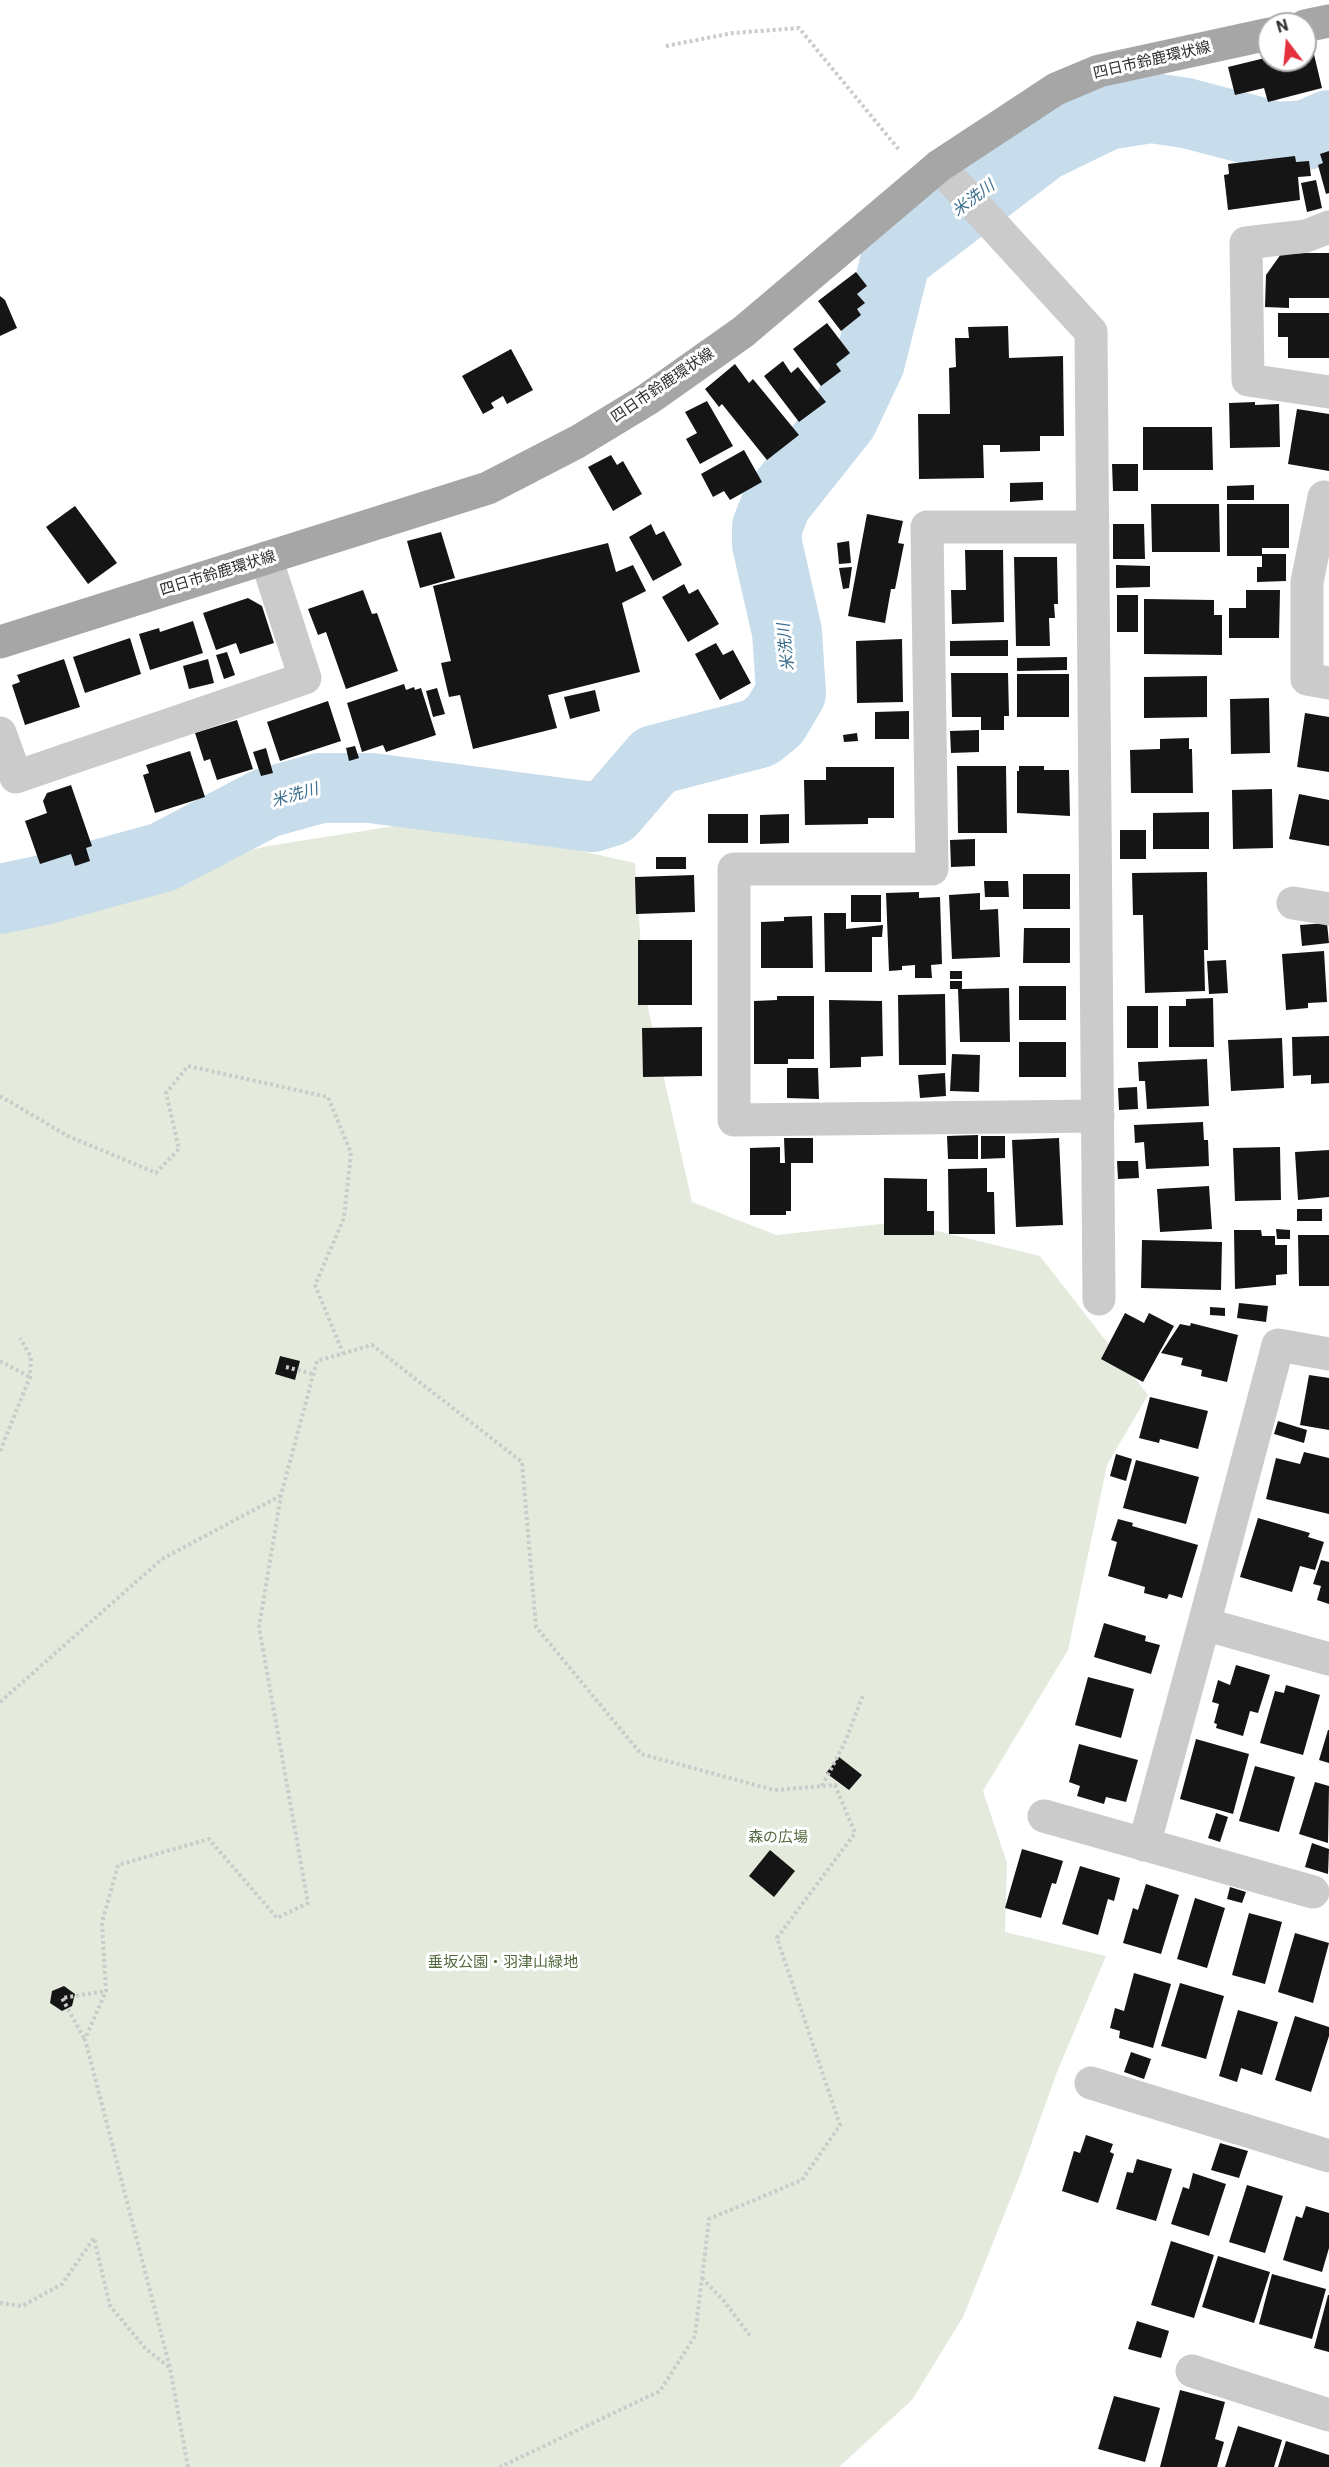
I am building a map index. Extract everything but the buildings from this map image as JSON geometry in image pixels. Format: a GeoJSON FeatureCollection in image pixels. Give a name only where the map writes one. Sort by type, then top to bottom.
{"type":"FeatureCollection","features":[{"type":"Feature","properties":{"kind":"main road","name":"四日市鈴鹿環状線"},"geometry":{"type":"LineString","coordinates":[[0,642],[488,488],[578,442],[648,399],[743,332],[937,174],[1056,89],[1099,71],[1257,37]]}},
{"type":"Feature","properties":{"kind":"street"},"geometry":{"type":"LineString","coordinates":[[937,174],[990,224],[1091,332],[1099,1299]]}},
{"type":"Feature","properties":{"kind":"street"},"geometry":{"type":"LineString","coordinates":[[1329,227],[1306,236],[1246,243],[1248,380],[1329,392]]}},
{"type":"Feature","properties":{"kind":"street"},"geometry":{"type":"LineString","coordinates":[[1329,498],[1324,497],[1306,582],[1307,679],[1329,683]]}},
{"type":"Feature","properties":{"kind":"street"},"geometry":{"type":"LineString","coordinates":[[1093,526],[927,527],[932,869],[734,869],[734,1120],[1098,1116]]}},
{"type":"Feature","properties":{"kind":"street"},"geometry":{"type":"LineString","coordinates":[[0,733],[16,777],[305,678],[266,558]]}},
{"type":"Feature","properties":{"kind":"street"},"geometry":{"type":"LineString","coordinates":[[1293,903],[1329,909]]}},
{"type":"Feature","properties":{"kind":"street"},"geometry":{"type":"LineString","coordinates":[[1144,1845],[1278,1345],[1329,1354]]}},
{"type":"Feature","properties":{"kind":"street"},"geometry":{"type":"LineString","coordinates":[[1204,1624],[1329,1659]]}},
{"type":"Feature","properties":{"kind":"street"},"geometry":{"type":"LineString","coordinates":[[1044,1816],[1313,1892]]}},
{"type":"Feature","properties":{"kind":"street"},"geometry":{"type":"LineString","coordinates":[[1091,2083],[1329,2156]]}},
{"type":"Feature","properties":{"kind":"street"},"geometry":{"type":"LineString","coordinates":[[1192,2371],[1329,2415]]}},
{"type":"Feature","properties":{"kind":"path"},"geometry":{"type":"LineString","coordinates":[[666,46],[733,33],[799,28],[937,174]]}},
{"type":"Feature","properties":{"kind":"path"},"geometry":{"type":"LineString","coordinates":[[0,1096],[68,1136],[156,1173],[179,1149],[166,1093],[188,1066],[328,1097],[351,1153],[344,1218],[315,1286],[343,1353]]}},
{"type":"Feature","properties":{"kind":"path"},"geometry":{"type":"LineString","coordinates":[[0,1450],[30,1377],[31,1357],[20,1338]]}},
{"type":"Feature","properties":{"kind":"path"},"geometry":{"type":"LineString","coordinates":[[85,2039],[106,1990],[102,1923],[118,1866],[209,1839],[277,1918],[308,1903],[259,1627],[281,1495],[317,1361],[372,1345],[522,1462],[536,1627],[641,1754],[774,1790],[835,1785],[855,1833],[777,1938],[840,2125],[802,2180],[709,2219],[695,2336],[660,2391],[500,2467]]}},
{"type":"Feature","properties":{"kind":"path"},"geometry":{"type":"LineString","coordinates":[[0,1361],[30,1377]]}},
{"type":"Feature","properties":{"kind":"path"},"geometry":{"type":"LineString","coordinates":[[286,1367],[313,1374]]}},
{"type":"Feature","properties":{"kind":"path"},"geometry":{"type":"LineString","coordinates":[[0,1702],[162,1559],[281,1495]]}},
{"type":"Feature","properties":{"kind":"path"},"geometry":{"type":"LineString","coordinates":[[821,1786],[845,1742],[863,1695]]}},
{"type":"Feature","properties":{"kind":"path"},"geometry":{"type":"LineString","coordinates":[[106,1990],[62,1998],[85,2039],[170,2368],[188,2467]]}},
{"type":"Feature","properties":{"kind":"path"},"geometry":{"type":"LineString","coordinates":[[0,2303],[22,2306],[62,2284],[94,2238],[110,2306],[146,2349],[170,2368]]}},
{"type":"Feature","properties":{"kind":"path"},"geometry":{"type":"LineString","coordinates":[[702,2277],[724,2301],[751,2337]]}},
{"type":"Feature","properties":{"kind":"green space","name":"垂坂公園・羽津山緑地"},"geometry":{"type":"Polygon","coordinates":[[[546,802],[554,845],[635,863],[644,990],[692,1202],[776,1235],[900,1222],[1040,1256],[1148,1395],[1107,1465],[1068,1650],[983,1791],[1007,1863],[1005,1932],[1106,1956],[1057,2072],[1019,2178],[963,2317],[912,2400],[839,2467],[0,2467],[0,909],[268,846],[546,802]]]}},
{"type":"Feature","properties":{"kind":"waterway","name":"米洗川"},"geometry":{"type":"LineString","coordinates":[[0,899],[43,890],[163,857],[266,803],[320,788],[371,788],[592,817],[611,811],[655,760],[759,733],[775,720],[791,693],[787,632],[767,544],[767,527],[777,502],[843,419],[870,362],[896,258],[1043,146],[1107,115],[1152,108],[1186,113],[1278,137],[1306,135],[1329,125]]}},
{"type":"Feature","properties":{"kind":"park label","name":"森の広場"},"geometry":{"type":"Point","coordinates":[778,1838]}}]}
